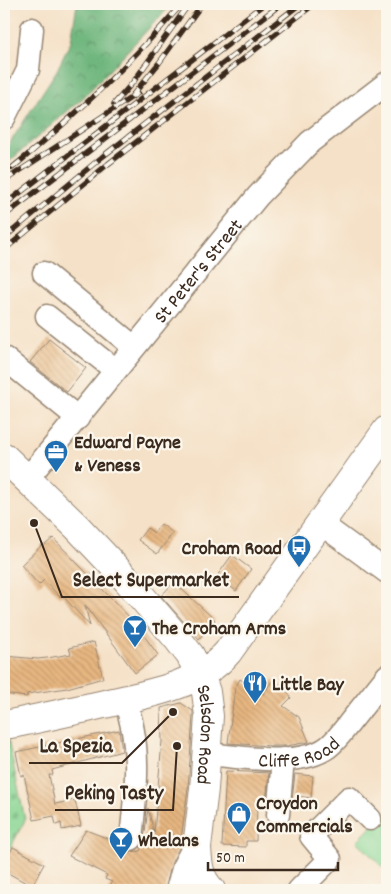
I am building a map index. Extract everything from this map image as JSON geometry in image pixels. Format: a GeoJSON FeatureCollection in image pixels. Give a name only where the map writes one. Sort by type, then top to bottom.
{"type":"FeatureCollection","features":[{"type":"Feature","properties":{"kind":"main road","name":"Selsdon Road"},"geometry":{"type":"LineString","coordinates":[[198,888],[197,847],[208,754],[209,716],[206,692],[200,674],[217,663],[228,652],[387,430]]}},
{"type":"Feature","properties":{"kind":"main road"},"geometry":{"type":"LineString","coordinates":[[4,456],[84,534],[140,594],[190,655],[200,674],[174,686],[4,725]]}},
{"type":"Feature","properties":{"kind":"street"},"geometry":{"type":"LineString","coordinates":[[6,103],[28,70],[32,29]]}},
{"type":"Feature","properties":{"kind":"street","name":"St Peter's Street"},"geometry":{"type":"LineString","coordinates":[[28,478],[258,196],[310,142],[387,83]]}},
{"type":"Feature","properties":{"kind":"street"},"geometry":{"type":"LineString","coordinates":[[44,273],[134,347]]}},
{"type":"Feature","properties":{"kind":"street"},"geometry":{"type":"LineString","coordinates":[[47,316],[115,370]]}},
{"type":"Feature","properties":{"kind":"street"},"geometry":{"type":"LineString","coordinates":[[4,358],[78,418]]}},
{"type":"Feature","properties":{"kind":"street"},"geometry":{"type":"LineString","coordinates":[[320,523],[387,572]]}},
{"type":"Feature","properties":{"kind":"street","name":"Cliffe Road"},"geometry":{"type":"LineString","coordinates":[[208,754],[282,760],[315,754],[328,747],[338,737],[387,676]]}},
{"type":"Feature","properties":{"kind":"street"},"geometry":{"type":"LineString","coordinates":[[124,699],[129,712],[136,749],[136,788],[130,839]]}},
{"type":"Feature","properties":{"kind":"street"},"geometry":{"type":"LineString","coordinates":[[278,815],[282,760]]}},
{"type":"Feature","properties":{"kind":"street"},"geometry":{"type":"LineString","coordinates":[[299,890],[330,859],[310,836],[349,798],[370,819]]}},
{"type":"Feature","properties":{"kind":"green space"},"geometry":{"type":"Polygon","coordinates":[[[77,4],[172,4],[83,98],[4,166],[4,152],[57,70],[71,41],[77,4]]]}},
{"type":"Feature","properties":{"kind":"green space"},"geometry":{"type":"Polygon","coordinates":[[[8,740],[25,820],[4,860],[4,741],[8,740]]]}},
{"type":"Feature","properties":{"kind":"green space"},"geometry":{"type":"Polygon","coordinates":[[[387,812],[387,861],[382,867],[357,841],[387,812]]]}},
{"type":"Feature","properties":{"kind":"building"},"geometry":{"type":"Polygon","coordinates":[[[49,339],[86,368],[67,392],[30,362],[49,339]]]}},
{"type":"Feature","properties":{"kind":"building"},"geometry":{"type":"Polygon","coordinates":[[[161,524],[173,533],[157,554],[138,540],[147,528],[154,533],[161,524]]]}},
{"type":"Feature","properties":{"kind":"building"},"geometry":{"type":"Polygon","coordinates":[[[53,538],[135,623],[158,655],[135,673],[85,605],[90,626],[62,595],[60,597],[44,580],[39,585],[21,565],[43,544],[44,546],[53,538]]]}},
{"type":"Feature","properties":{"kind":"building"},"geometry":{"type":"Polygon","coordinates":[[[232,555],[251,569],[236,591],[217,576],[232,555]]]}},
{"type":"Feature","properties":{"kind":"building"},"geometry":{"type":"Polygon","coordinates":[[[174,582],[215,620],[199,639],[161,596],[174,582]]]}},
{"type":"Feature","properties":{"kind":"building"},"geometry":{"type":"Polygon","coordinates":[[[94,642],[103,678],[67,688],[27,694],[27,697],[4,694],[5,656],[47,658],[71,654],[69,648],[94,642]]]}},
{"type":"Feature","properties":{"kind":"building"},"geometry":{"type":"Polygon","coordinates":[[[240,679],[263,694],[273,680],[287,690],[291,698],[283,706],[299,717],[309,742],[286,746],[228,743],[235,688],[240,679]]]}},
{"type":"Feature","properties":{"kind":"building"},"geometry":{"type":"Polygon","coordinates":[[[181,703],[193,711],[188,788],[180,846],[172,862],[165,890],[108,890],[112,882],[105,879],[107,875],[69,856],[86,830],[119,843],[123,849],[129,852],[140,851],[144,840],[148,808],[154,833],[162,741],[161,708],[181,703]]]}},
{"type":"Feature","properties":{"kind":"building"},"geometry":{"type":"Polygon","coordinates":[[[119,730],[122,751],[52,770],[53,775],[49,775],[55,804],[75,800],[81,826],[62,830],[61,823],[56,825],[54,816],[34,820],[24,775],[21,776],[16,752],[119,730]]]}},
{"type":"Feature","properties":{"kind":"building"},"geometry":{"type":"Polygon","coordinates":[[[226,771],[269,773],[266,801],[258,800],[257,805],[256,841],[246,841],[246,847],[222,846],[226,771]]]}},
{"type":"Feature","properties":{"kind":"building"},"geometry":{"type":"Polygon","coordinates":[[[295,774],[313,776],[311,798],[297,796],[296,801],[292,800],[295,774]]]}},
{"type":"Feature","properties":{"kind":"building"},"geometry":{"type":"Polygon","coordinates":[[[13,847],[44,864],[32,886],[4,871],[4,864],[13,847]]]}},
{"type":"Feature","properties":{"kind":"railway"},"geometry":{"type":"LineString","coordinates":[[114,104],[134,81],[189,4]]}},
{"type":"Feature","properties":{"kind":"railway"},"geometry":{"type":"LineString","coordinates":[[131,97],[159,63],[202,4]]}},
{"type":"Feature","properties":{"kind":"railway"},"geometry":{"type":"LineString","coordinates":[[4,205],[264,4]]}},
{"type":"Feature","properties":{"kind":"railway"},"geometry":{"type":"LineString","coordinates":[[4,216],[281,4]]}},
{"type":"Feature","properties":{"kind":"railway"},"geometry":{"type":"LineString","coordinates":[[4,238],[102,157],[300,4]]}},
{"type":"Feature","properties":{"kind":"railway"},"geometry":{"type":"LineString","coordinates":[[4,250],[108,164],[314,4]]}},
{"type":"Feature","properties":{"kind":"railway"},"geometry":{"type":"LineString","coordinates":[[12,168],[99,91],[180,6]]}},
{"type":"Feature","properties":{"kind":"railway"},"geometry":{"type":"LineString","coordinates":[[4,181],[138,93]]}},
{"type":"Feature","properties":{"kind":"place","name":"Edward Payne & Veness"},"geometry":{"type":"Point","coordinates":[56,473]}},
{"type":"Feature","properties":{"kind":"place","name":"Select Supermarket"},"geometry":{"type":"Point","coordinates":[34,523]}},
{"type":"Feature","properties":{"kind":"place","name":"Croham Road"},"geometry":{"type":"Point","coordinates":[299,568]}},
{"type":"Feature","properties":{"kind":"place","name":"The Croham Arms"},"geometry":{"type":"Point","coordinates":[135,648]}},
{"type":"Feature","properties":{"kind":"place","name":"Little Bay"},"geometry":{"type":"Point","coordinates":[255,704]}},
{"type":"Feature","properties":{"kind":"place","name":"La Spezia"},"geometry":{"type":"Point","coordinates":[173,712]}},
{"type":"Feature","properties":{"kind":"place","name":"Peking Tasty"},"geometry":{"type":"Point","coordinates":[177,746]}},
{"type":"Feature","properties":{"kind":"place","name":"Croydon Commercials"},"geometry":{"type":"Point","coordinates":[239,835]}},
{"type":"Feature","properties":{"kind":"place","name":"Whelans"},"geometry":{"type":"Point","coordinates":[121,860]}}]}
